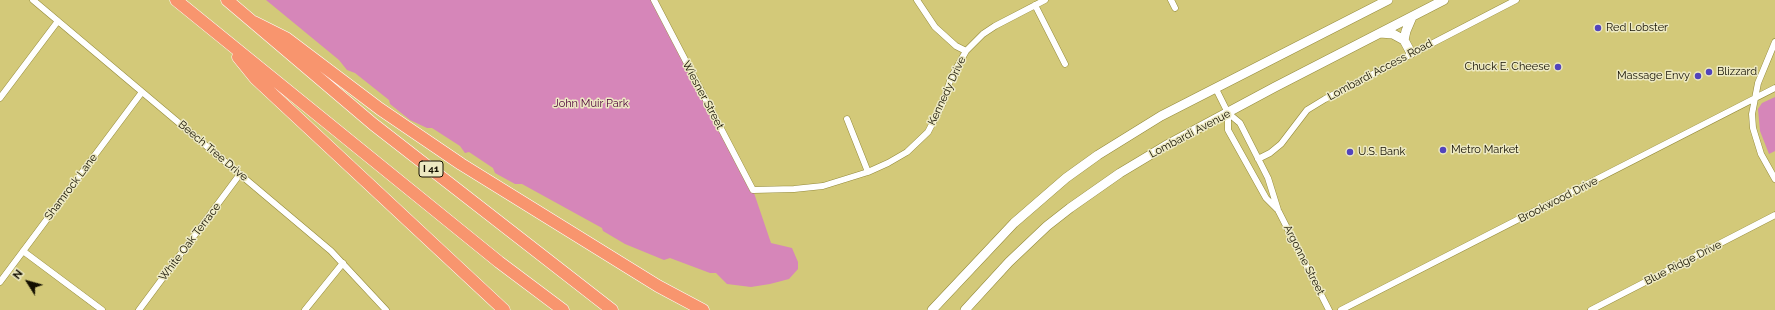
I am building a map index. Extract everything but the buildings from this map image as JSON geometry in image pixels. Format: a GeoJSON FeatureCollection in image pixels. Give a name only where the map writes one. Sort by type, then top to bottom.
{"type":"FeatureCollection","features":[{"type":"Feature","properties":{"kind":"highway","name":"I 41"},"geometry":{"type":"LineString","coordinates":[[176,0],[499,262],[563,310]]}},
{"type":"Feature","properties":{"kind":"highway","name":"I 41"},"geometry":{"type":"LineString","coordinates":[[227,0],[379,128],[612,310]]}},
{"type":"Feature","properties":{"kind":"highway"},"geometry":{"type":"LineString","coordinates":[[254,22],[286,38],[380,110],[461,164],[658,286],[703,310]]}},
{"type":"Feature","properties":{"kind":"highway"},"geometry":{"type":"LineString","coordinates":[[222,37],[255,78],[504,310]]}},
{"type":"Feature","properties":{"kind":"main road"},"geometry":{"type":"LineString","coordinates":[[932,310],[1008,228],[1078,168],[1134,131],[1388,0]]}},
{"type":"Feature","properties":{"kind":"main road","name":"Lombardi Avenue"},"geometry":{"type":"LineString","coordinates":[[965,310],[1019,253],[1070,208],[1143,159],[1444,0]]}},
{"type":"Feature","properties":{"kind":"main road"},"geometry":{"type":"LineString","coordinates":[[1404,40],[1407,27],[1412,17]]}},
{"type":"Feature","properties":{"kind":"main road"},"geometry":{"type":"LineString","coordinates":[[1380,33],[1392,34],[1404,40],[1411,53]]}},
{"type":"Feature","properties":{"kind":"street","name":"Beech Tree Drive"},"geometry":{"type":"LineString","coordinates":[[33,0],[332,251],[386,310]]}},
{"type":"Feature","properties":{"kind":"street","name":"Wiesner Street"},"geometry":{"type":"LineString","coordinates":[[654,0],[753,190]]}},
{"type":"Feature","properties":{"kind":"street"},"geometry":{"type":"LineString","coordinates":[[918,0],[935,27],[956,46],[966,51]]}},
{"type":"Feature","properties":{"kind":"street","name":"Kennedy Drive"},"geometry":{"type":"LineString","coordinates":[[753,190],[823,186],[868,172],[907,152],[928,132],[942,105],[951,78],[966,51],[983,34],[995,26],[1045,0]]}},
{"type":"Feature","properties":{"kind":"street"},"geometry":{"type":"LineString","coordinates":[[1171,0],[1175,8]]}},
{"type":"Feature","properties":{"kind":"street","name":"Lombardi Access Road"},"geometry":{"type":"LineString","coordinates":[[1258,159],[1270,153],[1281,144],[1307,110],[1411,53],[1516,0]]}},
{"type":"Feature","properties":{"kind":"street"},"geometry":{"type":"LineString","coordinates":[[1035,5],[1065,64]]}},
{"type":"Feature","properties":{"kind":"street"},"geometry":{"type":"LineString","coordinates":[[0,98],[58,21]]}},
{"type":"Feature","properties":{"kind":"street"},"geometry":{"type":"LineString","coordinates":[[1775,42],[1760,77],[1754,99],[1752,114],[1753,128],[1762,154],[1775,180]]}},
{"type":"Feature","properties":{"kind":"street","name":"Brookwood Drive"},"geometry":{"type":"LineString","coordinates":[[1341,310],[1775,88]]}},
{"type":"Feature","properties":{"kind":"street","name":"Argonne Street"},"geometry":{"type":"LineString","coordinates":[[1216,89],[1228,113],[1240,123],[1268,178],[1278,210],[1329,310]]}},
{"type":"Feature","properties":{"kind":"street","name":"Shamrock Lane"},"geometry":{"type":"LineString","coordinates":[[0,282],[142,92]]}},
{"type":"Feature","properties":{"kind":"street","name":"Argonne Street"},"geometry":{"type":"LineString","coordinates":[[1228,113],[1228,130],[1266,198],[1278,210]]}},
{"type":"Feature","properties":{"kind":"street"},"geometry":{"type":"LineString","coordinates":[[847,119],[868,172]]}},
{"type":"Feature","properties":{"kind":"street","name":"White Oak Terrace"},"geometry":{"type":"LineString","coordinates":[[139,310],[240,174]]}},
{"type":"Feature","properties":{"kind":"street","name":"Blue Ridge Drive"},"geometry":{"type":"LineString","coordinates":[[1592,310],[1775,215]]}},
{"type":"Feature","properties":{"kind":"street"},"geometry":{"type":"LineString","coordinates":[[23,251],[102,310]]}},
{"type":"Feature","properties":{"kind":"street"},"geometry":{"type":"LineString","coordinates":[[305,310],[343,263]]}},
{"type":"Feature","properties":{"kind":"green space","name":"John Muir Park"},"geometry":{"type":"Polygon","coordinates":[[[266,0],[654,0],[753,190],[771,243],[792,248],[798,262],[798,269],[789,279],[770,284],[751,287],[727,284],[716,273],[710,273],[670,258],[664,260],[625,244],[603,231],[602,228],[522,184],[515,184],[495,173],[493,168],[469,152],[465,153],[460,146],[432,128],[427,128],[410,120],[390,104],[389,100],[355,73],[347,70],[339,60],[266,0]]]}},
{"type":"Feature","properties":{"kind":"green space"},"geometry":{"type":"Polygon","coordinates":[[[1775,97],[1775,151],[1769,154],[1760,131],[1758,109],[1762,103],[1775,97]]]}},
{"type":"Feature","properties":{"kind":"place","name":"Red Lobster"},"geometry":{"type":"Point","coordinates":[1598,28]}},
{"type":"Feature","properties":{"kind":"place","name":"Chuck E. Cheese"},"geometry":{"type":"Point","coordinates":[1558,67]}},
{"type":"Feature","properties":{"kind":"place","name":"Blizzard"},"geometry":{"type":"Point","coordinates":[1709,72]}},
{"type":"Feature","properties":{"kind":"place","name":"Massage Envy"},"geometry":{"type":"Point","coordinates":[1698,76]}},
{"type":"Feature","properties":{"kind":"place","name":"Metro Market"},"geometry":{"type":"Point","coordinates":[1443,150]}},
{"type":"Feature","properties":{"kind":"place","name":"U.S. Bank"},"geometry":{"type":"Point","coordinates":[1350,152]}}]}
